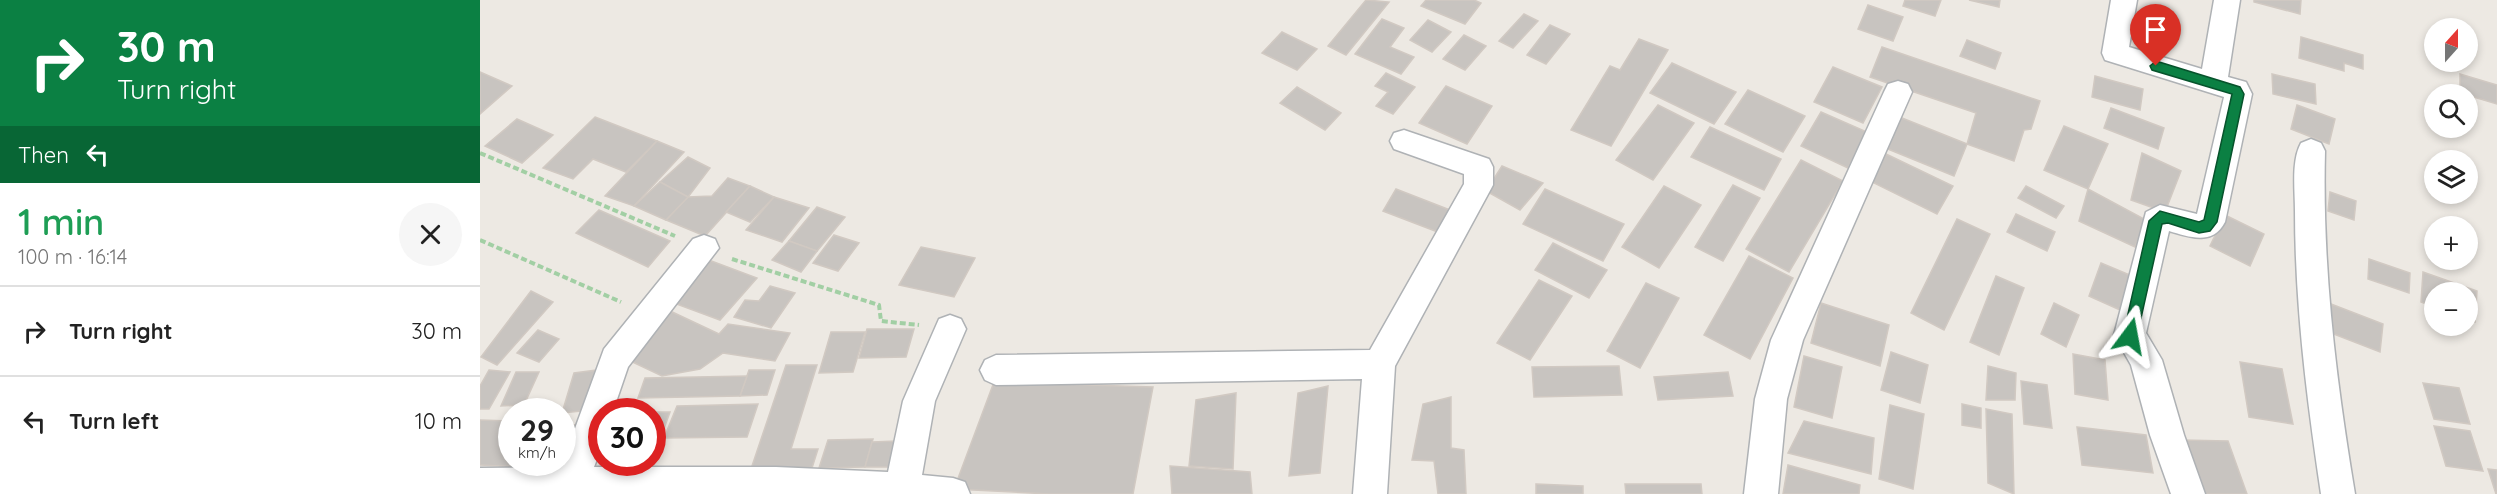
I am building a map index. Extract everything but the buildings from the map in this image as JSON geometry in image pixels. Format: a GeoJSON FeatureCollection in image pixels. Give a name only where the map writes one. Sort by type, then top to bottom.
{"type":"FeatureCollection","features":[{"type":"Feature","properties":{"kind":"street"},"geometry":{"type":"LineString","coordinates":[[2124,0],[2115,53],[2236,90],[2238,94],[2210,222],[2206,227],[2199,228],[2168,217],[2160,217],[2156,221],[2130,336],[2146,360],[2167,435],[2188,494]]}},
{"type":"Feature","properties":{"kind":"street"},"geometry":{"type":"LineString","coordinates":[[2214,83],[2227,0]]}},
{"type":"Feature","properties":{"kind":"street"},"geometry":{"type":"LineString","coordinates":[[1761,494],[1771,399],[1787,340],[1898,92]]}},
{"type":"Feature","properties":{"kind":"street"},"geometry":{"type":"LineString","coordinates":[[1370,494],[1378,364],[1478,185],[1480,176],[1479,167],[1404,141]]}},
{"type":"Feature","properties":{"kind":"street"},"geometry":{"type":"LineString","coordinates":[[2311,151],[2309,238],[2320,371],[2338,494]]}},
{"type":"Feature","properties":{"kind":"street"},"geometry":{"type":"LineString","coordinates":[[572,483],[615,359],[704,248]]}},
{"type":"Feature","properties":{"kind":"street"},"geometry":{"type":"LineString","coordinates":[[902,489],[919,401],[950,329]]}},
{"type":"Feature","properties":{"kind":"street"},"geometry":{"type":"LineString","coordinates":[[996,370],[1378,364]]}},
{"type":"Feature","properties":{"kind":"street"},"geometry":{"type":"LineString","coordinates":[[480,484],[715,481],[902,489],[953,494]]}},
{"type":"Feature","properties":{"kind":"path"},"geometry":{"type":"LineString","coordinates":[[480,240],[649,315]]}},
{"type":"Feature","properties":{"kind":"route"},"geometry":{"type":"LineString","coordinates":[[2130,336],[2156,221],[2160,217],[2168,217],[2199,228],[2206,227],[2210,222],[2238,94],[2236,90],[2156,66]]}}]}
